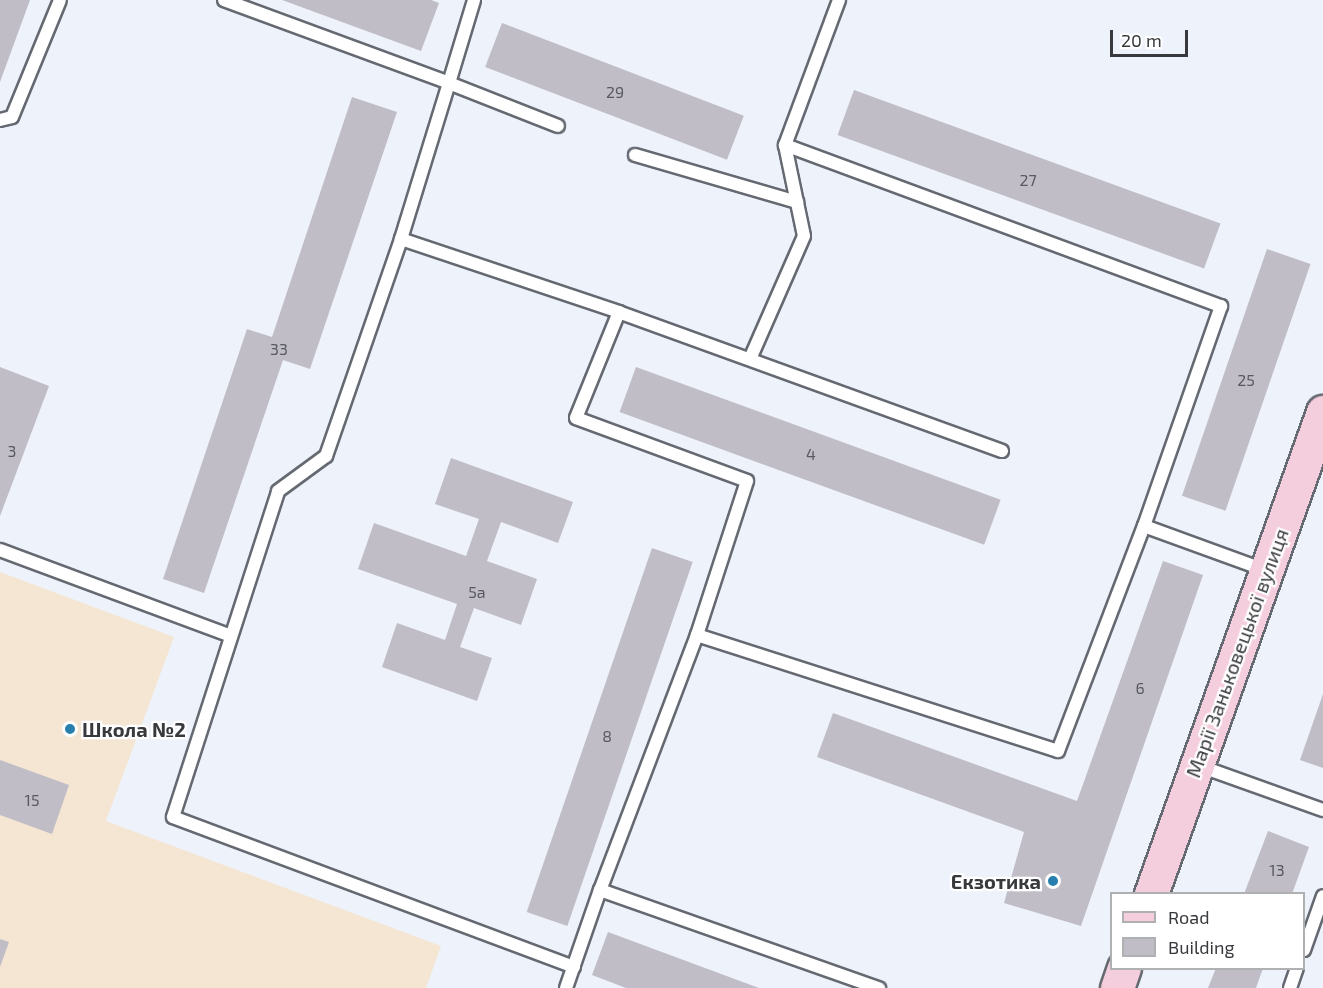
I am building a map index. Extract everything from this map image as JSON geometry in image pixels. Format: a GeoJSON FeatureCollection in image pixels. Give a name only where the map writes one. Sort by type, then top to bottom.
{"type":"FeatureCollection","features":[{"type":"Feature","properties":{"kind":"street","name":"Марії Заньковецької вулиця"},"geometry":{"type":"LineString","coordinates":[[1152,892],[1323,412]]}},
{"type":"Feature","properties":{"kind":"street"},"geometry":{"type":"LineString","coordinates":[[1117,988],[1124,970]]}},
{"type":"Feature","properties":{"kind":"lane"},"geometry":{"type":"LineString","coordinates":[[0,120],[12,117],[60,0]]}},
{"type":"Feature","properties":{"kind":"lane"},"geometry":{"type":"LineString","coordinates":[[224,0],[558,126]]}},
{"type":"Feature","properties":{"kind":"lane"},"geometry":{"type":"LineString","coordinates":[[474,0],[401,239],[326,456],[278,491],[173,817],[574,967]]}},
{"type":"Feature","properties":{"kind":"lane"},"geometry":{"type":"LineString","coordinates":[[750,359],[804,236],[785,145],[840,0]]}},
{"type":"Feature","properties":{"kind":"lane"},"geometry":{"type":"LineString","coordinates":[[697,635],[1058,751],[1144,526],[1221,306],[785,145]]}},
{"type":"Feature","properties":{"kind":"lane"},"geometry":{"type":"LineString","coordinates":[[635,155],[797,202]]}},
{"type":"Feature","properties":{"kind":"lane"},"geometry":{"type":"LineString","coordinates":[[401,239],[619,312],[1002,451]]}},
{"type":"Feature","properties":{"kind":"lane"},"geometry":{"type":"LineString","coordinates":[[566,988],[600,890],[697,635],[747,481],[576,418],[619,312]]}},
{"type":"Feature","properties":{"kind":"lane"},"geometry":{"type":"LineString","coordinates":[[1144,526],[1266,570]]}},
{"type":"Feature","properties":{"kind":"lane"},"geometry":{"type":"LineString","coordinates":[[0,550],[231,636]]}},
{"type":"Feature","properties":{"kind":"lane"},"geometry":{"type":"LineString","coordinates":[[1197,765],[1323,810]]}},
{"type":"Feature","properties":{"kind":"lane"},"geometry":{"type":"LineString","coordinates":[[600,890],[879,988]]}},
{"type":"Feature","properties":{"kind":"lane"},"geometry":{"type":"LineString","coordinates":[[1305,948],[1323,897]]}},
{"type":"Feature","properties":{"kind":"lane"},"geometry":{"type":"LineString","coordinates":[[1290,988],[1297,970]]}},
{"type":"Feature","properties":{"kind":"shaded area","name":"Школа №2"},"geometry":{"type":"Polygon","coordinates":[[[0,572],[174,637],[106,821],[441,946],[426,988],[0,988],[0,572]]]}},
{"type":"Feature","properties":{"kind":"building"},"geometry":{"type":"Polygon","coordinates":[[[0,0],[30,0],[0,82],[0,0]]]}},
{"type":"Feature","properties":{"kind":"building"},"geometry":{"type":"Polygon","coordinates":[[[282,0],[431,0],[439,3],[421,51],[282,0]]]}},
{"type":"Feature","properties":{"kind":"building"},"geometry":{"type":"Polygon","coordinates":[[[502,23],[744,116],[727,160],[485,67],[502,23]]]}},
{"type":"Feature","properties":{"kind":"building"},"geometry":{"type":"Polygon","coordinates":[[[854,90],[1220,223],[1204,268],[838,135],[854,90]]]}},
{"type":"Feature","properties":{"kind":"building"},"geometry":{"type":"Polygon","coordinates":[[[352,97],[397,112],[310,369],[283,360],[204,593],[163,579],[247,329],[272,337],[352,97]]]}},
{"type":"Feature","properties":{"kind":"building"},"geometry":{"type":"Polygon","coordinates":[[[1267,249],[1310,264],[1226,511],[1182,496],[1267,249]]]}},
{"type":"Feature","properties":{"kind":"building"},"geometry":{"type":"Polygon","coordinates":[[[0,367],[49,386],[0,516],[0,367]]]}},
{"type":"Feature","properties":{"kind":"building"},"geometry":{"type":"Polygon","coordinates":[[[636,367],[1001,500],[984,545],[620,412],[636,367]]]}},
{"type":"Feature","properties":{"kind":"building"},"geometry":{"type":"Polygon","coordinates":[[[451,458],[573,502],[558,543],[501,522],[487,561],[537,579],[521,625],[474,608],[460,647],[492,658],[477,701],[382,667],[397,623],[445,640],[457,604],[358,569],[374,523],[466,556],[479,519],[435,504],[451,458]]]}},
{"type":"Feature","properties":{"kind":"building"},"geometry":{"type":"Polygon","coordinates":[[[652,548],[693,562],[567,926],[527,912],[652,548]]]}},
{"type":"Feature","properties":{"kind":"building"},"geometry":{"type":"Polygon","coordinates":[[[1163,561],[1203,575],[1081,926],[1004,903],[1024,832],[817,757],[833,713],[1077,801],[1163,561]]]}},
{"type":"Feature","properties":{"kind":"building"},"geometry":{"type":"Polygon","coordinates":[[[1323,694],[1323,768],[1300,760],[1323,694]]]}},
{"type":"Feature","properties":{"kind":"building"},"geometry":{"type":"Polygon","coordinates":[[[0,760],[69,785],[52,834],[0,815],[0,760]]]}},
{"type":"Feature","properties":{"kind":"building"},"geometry":{"type":"Polygon","coordinates":[[[1268,831],[1309,847],[1293,892],[1245,892],[1268,831]]]}},
{"type":"Feature","properties":{"kind":"building"},"geometry":{"type":"Polygon","coordinates":[[[608,932],[759,988],[626,988],[592,975],[608,932]]]}},
{"type":"Feature","properties":{"kind":"building"},"geometry":{"type":"Polygon","coordinates":[[[0,939],[9,942],[0,967],[0,939]]]}},
{"type":"Feature","properties":{"kind":"building"},"geometry":{"type":"Polygon","coordinates":[[[1215,970],[1262,970],[1256,988],[1208,988],[1215,970]]]}},
{"type":"Feature","properties":{"kind":"place","name":"Школа №2"},"geometry":{"type":"Point","coordinates":[70,729]}},
{"type":"Feature","properties":{"kind":"place","name":"Екзотика"},"geometry":{"type":"Point","coordinates":[1053,881]}}]}
